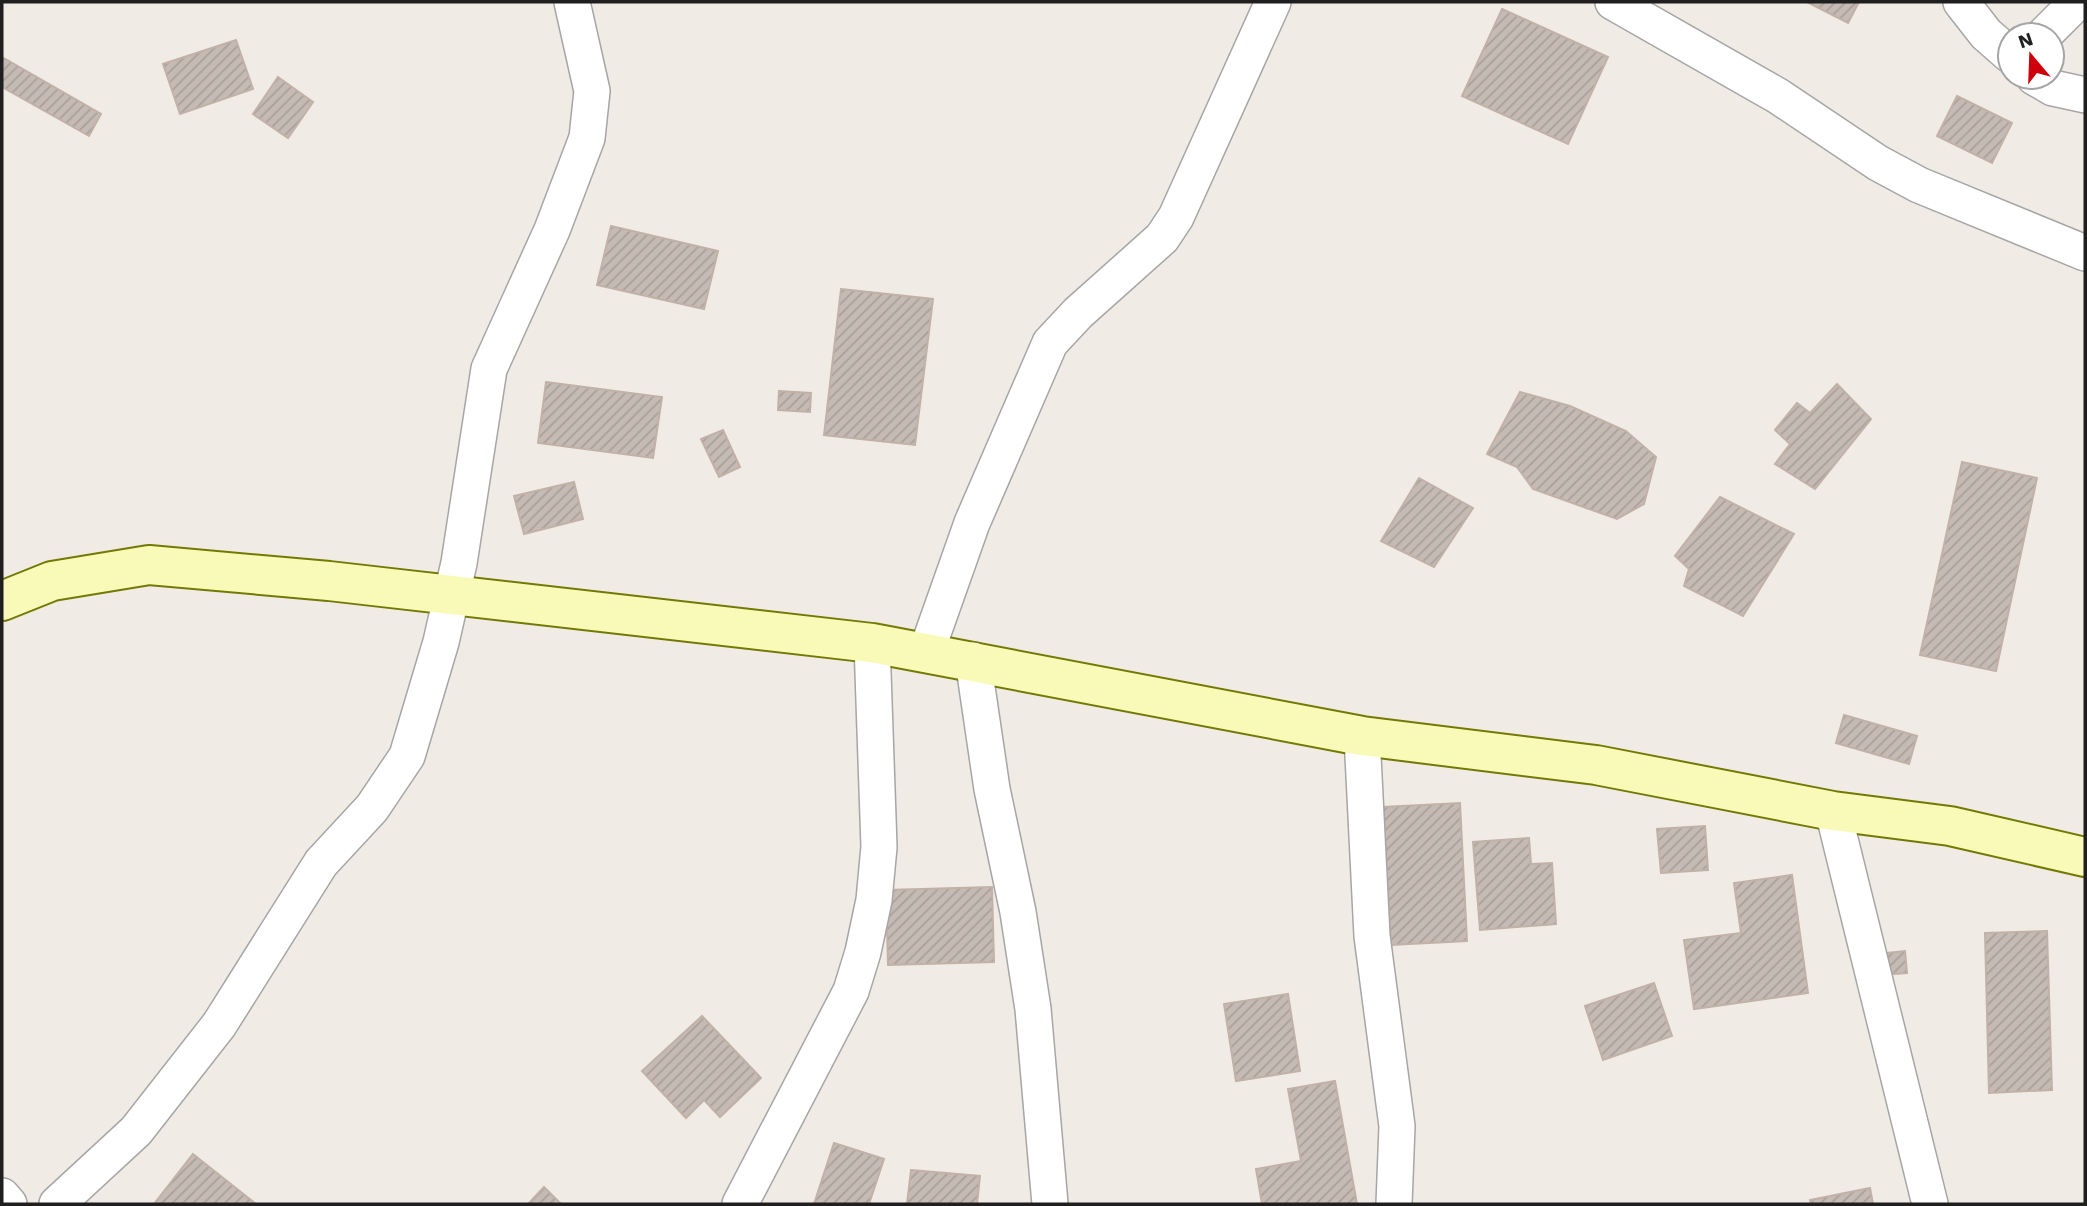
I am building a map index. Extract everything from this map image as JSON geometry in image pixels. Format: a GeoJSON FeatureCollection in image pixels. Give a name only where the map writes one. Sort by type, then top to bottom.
{"type":"FeatureCollection","features":[{"type":"Feature","properties":{"kind":"street"},"geometry":{"type":"LineString","coordinates":[[57,1204],[136,1131],[219,1025],[321,863],[372,808],[407,756],[441,642],[467,526],[489,369],[552,230],[587,138],[592,91],[572,2]]}},
{"type":"Feature","properties":{"kind":"street"},"geometry":{"type":"LineString","coordinates":[[926,653],[972,523],[1050,343],[1078,313],[1162,238],[1176,217],[1273,2]]}},
{"type":"Feature","properties":{"kind":"street"},"geometry":{"type":"LineString","coordinates":[[1613,2],[1777,96],[1878,163],[1919,185],[2085,253]]}},
{"type":"Feature","properties":{"kind":"street"},"geometry":{"type":"LineString","coordinates":[[1961,2],[1996,43]]}},
{"type":"Feature","properties":{"kind":"street"},"geometry":{"type":"LineString","coordinates":[[2058,21],[2077,2]]}},
{"type":"Feature","properties":{"kind":"street"},"geometry":{"type":"LineString","coordinates":[[2064,91],[2085,95]]}},
{"type":"Feature","properties":{"kind":"street"},"geometry":{"type":"LineString","coordinates":[[2,601],[52,581],[149,565],[329,581],[872,643],[1362,736],[1596,765],[1833,811],[1950,826],[2085,857]]}},
{"type":"Feature","properties":{"kind":"street"},"geometry":{"type":"LineString","coordinates":[[740,1204],[851,991],[863,952],[874,900],[879,847],[872,643]]}},
{"type":"Feature","properties":{"kind":"street"},"geometry":{"type":"LineString","coordinates":[[972,660],[992,789],[1018,912],[1033,1009],[1050,1204]]}},
{"type":"Feature","properties":{"kind":"street"},"geometry":{"type":"LineString","coordinates":[[1362,736],[1372,936],[1397,1126],[1394,1204]]}},
{"type":"Feature","properties":{"kind":"street"},"geometry":{"type":"LineString","coordinates":[[1833,811],[1930,1204]]}},
{"type":"Feature","properties":{"kind":"street"},"geometry":{"type":"LineString","coordinates":[[2,1196],[9,1204]]}},
{"type":"Feature","properties":{"kind":"building"},"geometry":{"type":"Polygon","coordinates":[[[1807,2],[1859,2],[1848,23],[1807,2]]]}},
{"type":"Feature","properties":{"kind":"building"},"geometry":{"type":"Polygon","coordinates":[[[1502,9],[1608,57],[1568,144],[1462,96],[1502,9]]]}},
{"type":"Feature","properties":{"kind":"building"},"geometry":{"type":"Polygon","coordinates":[[[236,40],[253,89],[180,114],[163,64],[236,40]]]}},
{"type":"Feature","properties":{"kind":"building"},"geometry":{"type":"Polygon","coordinates":[[[2,57],[101,114],[89,136],[2,87],[2,57]]]}},
{"type":"Feature","properties":{"kind":"building"},"geometry":{"type":"Polygon","coordinates":[[[278,77],[313,102],[288,138],[253,114],[278,77]]]}},
{"type":"Feature","properties":{"kind":"building"},"geometry":{"type":"Polygon","coordinates":[[[1957,96],[2012,123],[1992,163],[1937,136],[1957,96]]]}},
{"type":"Feature","properties":{"kind":"building"},"geometry":{"type":"Polygon","coordinates":[[[611,226],[718,251],[704,309],[597,285],[611,226]]]}},
{"type":"Feature","properties":{"kind":"building"},"geometry":{"type":"Polygon","coordinates":[[[841,289],[933,299],[915,445],[824,435],[841,289]]]}},
{"type":"Feature","properties":{"kind":"building"},"geometry":{"type":"Polygon","coordinates":[[[546,382],[662,397],[653,458],[538,443],[546,382]]]}},
{"type":"Feature","properties":{"kind":"building"},"geometry":{"type":"Polygon","coordinates":[[[1837,384],[1871,419],[1815,489],[1775,464],[1790,444],[1775,430],[1797,403],[1810,413],[1837,384]]]}},
{"type":"Feature","properties":{"kind":"building"},"geometry":{"type":"Polygon","coordinates":[[[779,391],[811,393],[810,412],[778,410],[779,391]]]}},
{"type":"Feature","properties":{"kind":"building"},"geometry":{"type":"Polygon","coordinates":[[[1520,392],[1570,406],[1626,431],[1656,457],[1644,504],[1617,519],[1533,489],[1517,467],[1487,454],[1520,392]]]}},
{"type":"Feature","properties":{"kind":"building"},"geometry":{"type":"Polygon","coordinates":[[[723,430],[740,467],[719,477],[701,439],[723,430]]]}},
{"type":"Feature","properties":{"kind":"building"},"geometry":{"type":"Polygon","coordinates":[[[1962,462],[2037,478],[1996,671],[1920,655],[1962,462]]]}},
{"type":"Feature","properties":{"kind":"building"},"geometry":{"type":"Polygon","coordinates":[[[1419,478],[1473,508],[1434,567],[1381,541],[1419,478]]]}},
{"type":"Feature","properties":{"kind":"building"},"geometry":{"type":"Polygon","coordinates":[[[574,482],[583,519],[524,534],[514,496],[574,482]]]}},
{"type":"Feature","properties":{"kind":"building"},"geometry":{"type":"Polygon","coordinates":[[[1720,497],[1794,534],[1743,616],[1684,586],[1689,569],[1675,556],[1720,497]]]}},
{"type":"Feature","properties":{"kind":"building"},"geometry":{"type":"Polygon","coordinates":[[[1844,715],[1917,736],[1909,764],[1836,743],[1844,715]]]}},
{"type":"Feature","properties":{"kind":"building"},"geometry":{"type":"Polygon","coordinates":[[[1460,803],[1467,941],[1391,945],[1383,807],[1460,803]]]}},
{"type":"Feature","properties":{"kind":"building"},"geometry":{"type":"Polygon","coordinates":[[[1705,826],[1708,870],[1661,873],[1657,829],[1705,826]]]}},
{"type":"Feature","properties":{"kind":"building"},"geometry":{"type":"Polygon","coordinates":[[[1529,838],[1531,864],[1552,863],[1556,924],[1480,930],[1473,842],[1529,838]]]}},
{"type":"Feature","properties":{"kind":"building"},"geometry":{"type":"Polygon","coordinates":[[[1792,875],[1808,993],[1694,1009],[1684,940],[1741,933],[1734,883],[1792,875]]]}},
{"type":"Feature","properties":{"kind":"building"},"geometry":{"type":"Polygon","coordinates":[[[992,887],[994,962],[888,965],[886,890],[992,887]]]}},
{"type":"Feature","properties":{"kind":"building"},"geometry":{"type":"Polygon","coordinates":[[[2047,931],[2052,1090],[1989,1093],[1985,933],[2047,931]]]}},
{"type":"Feature","properties":{"kind":"building"},"geometry":{"type":"Polygon","coordinates":[[[1905,951],[1907,973],[1879,975],[1877,954],[1905,951]]]}},
{"type":"Feature","properties":{"kind":"building"},"geometry":{"type":"Polygon","coordinates":[[[1654,983],[1672,1036],[1603,1060],[1585,1006],[1654,983]]]}},
{"type":"Feature","properties":{"kind":"building"},"geometry":{"type":"Polygon","coordinates":[[[1288,994],[1300,1071],[1236,1081],[1224,1004],[1288,994]]]}},
{"type":"Feature","properties":{"kind":"building"},"geometry":{"type":"Polygon","coordinates":[[[702,1016],[761,1078],[720,1117],[704,1100],[686,1118],[642,1071],[702,1016]]]}},
{"type":"Feature","properties":{"kind":"building"},"geometry":{"type":"Polygon","coordinates":[[[1335,1081],[1357,1204],[1262,1204],[1256,1169],[1301,1161],[1288,1089],[1335,1081]]]}},
{"type":"Feature","properties":{"kind":"building"},"geometry":{"type":"Polygon","coordinates":[[[834,1143],[884,1159],[869,1204],[814,1204],[834,1143]]]}},
{"type":"Feature","properties":{"kind":"building"},"geometry":{"type":"Polygon","coordinates":[[[193,1154],[256,1204],[154,1204],[193,1154]]]}},
{"type":"Feature","properties":{"kind":"building"},"geometry":{"type":"Polygon","coordinates":[[[911,1170],[980,1176],[977,1204],[907,1204],[911,1170]]]}},
{"type":"Feature","properties":{"kind":"building"},"geometry":{"type":"Polygon","coordinates":[[[544,1187],[561,1204],[528,1204],[544,1187]]]}},
{"type":"Feature","properties":{"kind":"building"},"geometry":{"type":"Polygon","coordinates":[[[1870,1188],[1873,1204],[1811,1204],[1810,1200],[1870,1188]]]}}]}
